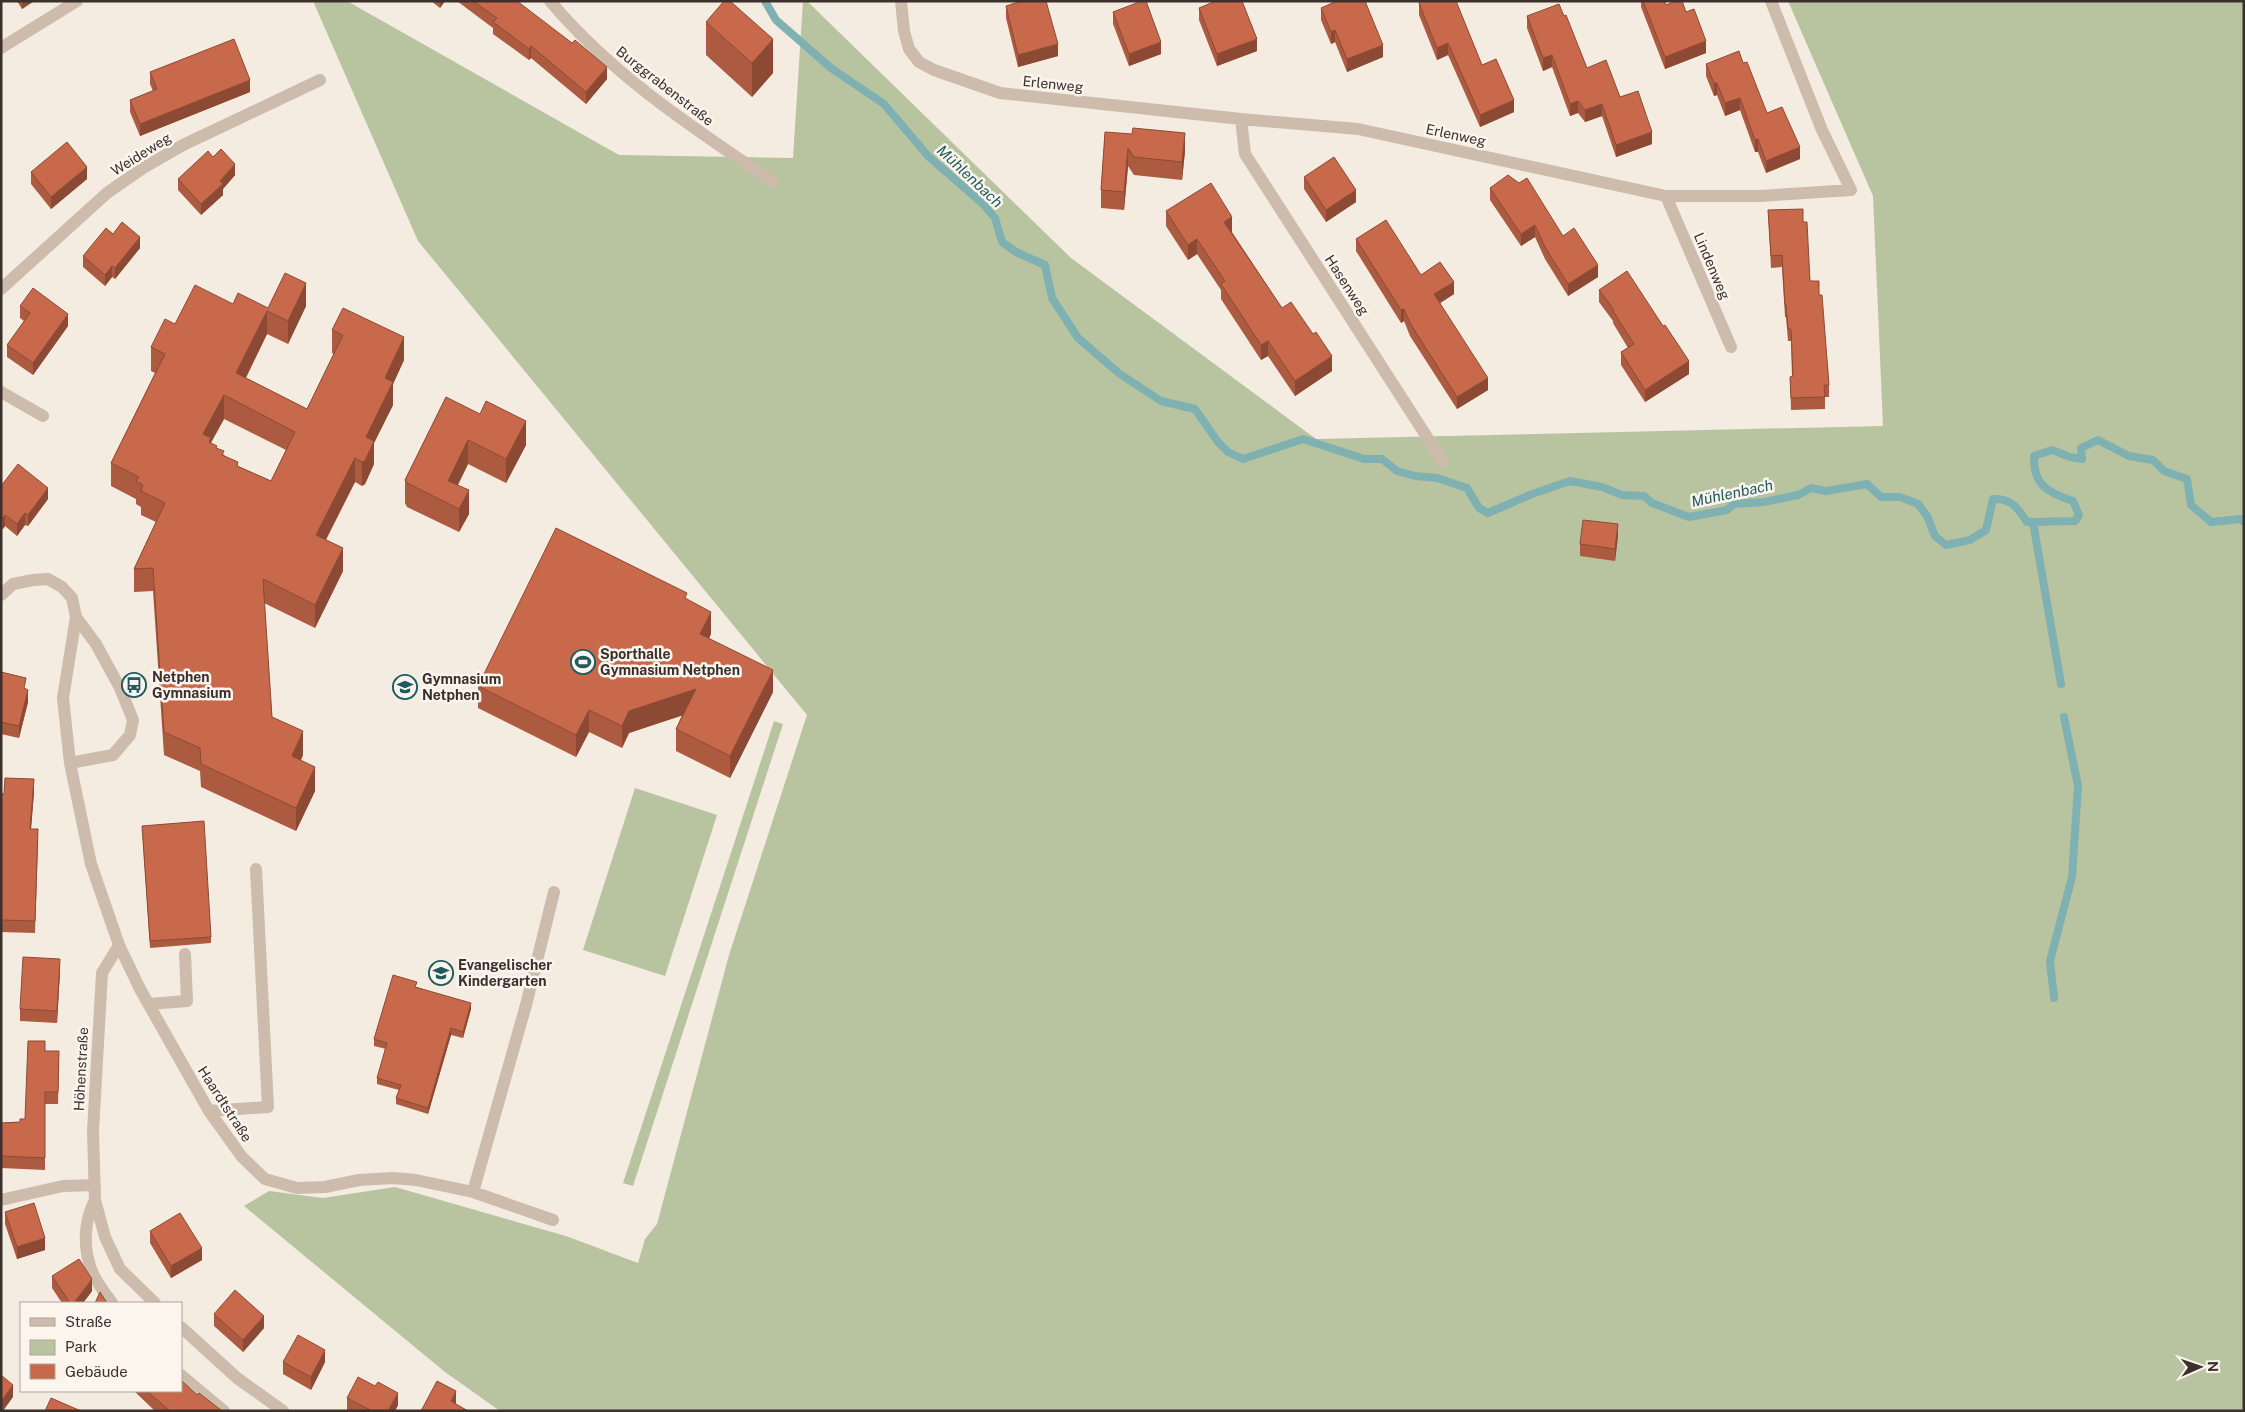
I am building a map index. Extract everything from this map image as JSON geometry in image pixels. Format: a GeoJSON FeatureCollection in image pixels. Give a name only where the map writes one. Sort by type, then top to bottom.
{"type":"FeatureCollection","features":[{"type":"Feature","properties":{"kind":"street"},"geometry":{"type":"LineString","coordinates":[[1,48],[77,1]]}},
{"type":"Feature","properties":{"kind":"street","name":"Burggrabenstraße"},"geometry":{"type":"LineString","coordinates":[[550,1],[569,24],[625,77],[696,130],[773,182]]}},
{"type":"Feature","properties":{"kind":"street","name":"Erlenweg"},"geometry":{"type":"LineString","coordinates":[[901,1],[904,32],[909,49],[919,62],[934,70],[1000,93],[1241,119],[1358,129],[1666,196],[1760,196],[1851,190],[1822,130],[1771,1]]}},
{"type":"Feature","properties":{"kind":"street","name":"Weideweg"},"geometry":{"type":"LineString","coordinates":[[1,289],[106,193],[143,168],[183,145],[320,80]]}},
{"type":"Feature","properties":{"kind":"street","name":"Hasenweg"},"geometry":{"type":"LineString","coordinates":[[1241,119],[1245,154],[1443,462]]}},
{"type":"Feature","properties":{"kind":"street","name":"Lindenweg"},"geometry":{"type":"LineString","coordinates":[[1666,196],[1731,347]]}},
{"type":"Feature","properties":{"kind":"street"},"geometry":{"type":"LineString","coordinates":[[1,392],[42,416]]}},
{"type":"Feature","properties":{"kind":"street","name":"Haardtstraße"},"geometry":{"type":"LineString","coordinates":[[1,595],[13,584],[48,579],[62,587],[72,598],[76,617],[63,698],[70,763],[91,864],[119,945],[149,1004],[209,1111],[242,1157],[265,1179],[297,1188],[325,1187],[359,1180],[393,1178],[416,1180],[472,1192],[553,1220]]}},
{"type":"Feature","properties":{"kind":"street","name":"Haardtstraße"},"geometry":{"type":"LineString","coordinates":[[70,763],[113,755],[130,735],[133,720],[120,688],[96,644],[76,617]]}},
{"type":"Feature","properties":{"kind":"street"},"geometry":{"type":"LineString","coordinates":[[209,1111],[268,1107],[256,869]]}},
{"type":"Feature","properties":{"kind":"street"},"geometry":{"type":"LineString","coordinates":[[472,1192],[526,1005],[554,892]]}},
{"type":"Feature","properties":{"kind":"street","name":"Höhenstraße"},"geometry":{"type":"LineString","coordinates":[[119,945],[102,973],[93,1131],[95,1200],[105,1237],[120,1269],[154,1302]]}},
{"type":"Feature","properties":{"kind":"street"},"geometry":{"type":"LineString","coordinates":[[149,1004],[188,1001],[184,954]]}},
{"type":"Feature","properties":{"kind":"street"},"geometry":{"type":"LineString","coordinates":[[1,1200],[63,1186],[95,1185]]}},
{"type":"Feature","properties":{"kind":"street","name":"Höhenstraße"},"geometry":{"type":"LineString","coordinates":[[95,1200],[87,1215],[86,1240],[91,1270],[111,1302]]}},
{"type":"Feature","properties":{"kind":"street"},"geometry":{"type":"LineString","coordinates":[[182,1328],[237,1378],[283,1411]]}},
{"type":"Feature","properties":{"kind":"street"},"geometry":{"type":"LineString","coordinates":[[182,1376],[224,1411]]}},
{"type":"Feature","properties":{"kind":"green space"},"geometry":{"type":"Polygon","coordinates":[[[313,1],[347,1],[619,155],[793,158],[803,1],[807,1],[1071,258],[1316,439],[1883,426],[1873,196],[1788,1],[2244,1],[2244,1411],[500,1411],[445,1372],[244,1206],[269,1191],[323,1198],[395,1187],[566,1236],[638,1263],[645,1239],[657,1224],[729,955],[807,715],[418,241],[313,1]]]}},
{"type":"Feature","properties":{"kind":"green space"},"geometry":{"type":"Polygon","coordinates":[[[774,721],[783,724],[633,1186],[623,1183],[774,721]]]}},
{"type":"Feature","properties":{"kind":"green space"},"geometry":{"type":"Polygon","coordinates":[[[635,788],[717,815],[665,976],[583,950],[635,788]]]}},
{"type":"Feature","properties":{"kind":"building"},"geometry":{"type":"Polygon","coordinates":[[[473,1],[517,1],[572,43],[575,40],[607,67],[586,92],[531,46],[529,49],[493,22],[497,18],[473,1]]]}},
{"type":"Feature","properties":{"kind":"building"},"geometry":{"type":"Polygon","coordinates":[[[724,1],[730,1],[773,39],[752,63],[706,22],[724,1]]]}},
{"type":"Feature","properties":{"kind":"building"},"geometry":{"type":"Polygon","coordinates":[[[1022,1],[1046,1],[1058,44],[1018,55],[1006,6],[1022,1]]]}},
{"type":"Feature","properties":{"kind":"building"},"geometry":{"type":"Polygon","coordinates":[[[1146,1],[1161,42],[1129,54],[1113,12],[1146,1]]]}},
{"type":"Feature","properties":{"kind":"building"},"geometry":{"type":"Polygon","coordinates":[[[1216,1],[1242,1],[1257,39],[1217,54],[1199,8],[1216,1]]]}},
{"type":"Feature","properties":{"kind":"building"},"geometry":{"type":"Polygon","coordinates":[[[1337,1],[1365,1],[1383,45],[1347,59],[1335,30],[1331,32],[1321,8],[1337,1]]]}},
{"type":"Feature","properties":{"kind":"building"},"geometry":{"type":"Polygon","coordinates":[[[1423,1],[1456,1],[1482,65],[1496,59],[1514,100],[1480,115],[1448,43],[1437,48],[1419,3],[1423,1]]]}},
{"type":"Feature","properties":{"kind":"building"},"geometry":{"type":"Polygon","coordinates":[[[1643,1],[1664,1],[1666,5],[1682,1],[1686,12],[1694,9],[1706,41],[1665,57],[1643,1]]]}},
{"type":"Feature","properties":{"kind":"building"},"geometry":{"type":"Polygon","coordinates":[[[1559,4],[1564,16],[1566,15],[1587,68],[1606,60],[1620,97],[1638,91],[1652,132],[1616,145],[1602,104],[1585,110],[1578,101],[1570,104],[1552,55],[1543,58],[1527,16],[1559,4]]]}},
{"type":"Feature","properties":{"kind":"building"},"geometry":{"type":"Polygon","coordinates":[[[234,39],[250,80],[140,124],[130,100],[157,89],[150,72],[234,39]]]}},
{"type":"Feature","properties":{"kind":"building"},"geometry":{"type":"Polygon","coordinates":[[[1739,51],[1743,63],[1747,62],[1767,113],[1782,107],[1800,147],[1766,161],[1758,139],[1755,140],[1740,98],[1725,103],[1717,83],[1714,83],[1706,64],[1739,51]]]}},
{"type":"Feature","properties":{"kind":"building"},"geometry":{"type":"Polygon","coordinates":[[[1133,128],[1185,133],[1182,162],[1134,157],[1128,148],[1124,192],[1101,190],[1105,132],[1132,134],[1133,128]]]}},
{"type":"Feature","properties":{"kind":"building"},"geometry":{"type":"Polygon","coordinates":[[[67,142],[87,167],[51,197],[31,172],[67,142]]]}},
{"type":"Feature","properties":{"kind":"building"},"geometry":{"type":"Polygon","coordinates":[[[221,149],[235,164],[220,181],[223,184],[201,204],[178,179],[208,151],[213,157],[221,149]]]}},
{"type":"Feature","properties":{"kind":"building"},"geometry":{"type":"Polygon","coordinates":[[[1334,157],[1356,190],[1326,210],[1304,177],[1334,157]]]}},
{"type":"Feature","properties":{"kind":"building"},"geometry":{"type":"Polygon","coordinates":[[[1508,175],[1519,183],[1527,178],[1563,236],[1574,228],[1598,265],[1568,284],[1545,247],[1535,225],[1521,234],[1490,188],[1508,175]]]}},
{"type":"Feature","properties":{"kind":"building"},"geometry":{"type":"Polygon","coordinates":[[[1211,183],[1232,217],[1224,222],[1282,308],[1291,302],[1313,334],[1316,332],[1332,356],[1295,381],[1268,341],[1261,345],[1221,284],[1225,281],[1197,239],[1188,245],[1166,211],[1211,183]]]}},
{"type":"Feature","properties":{"kind":"building"},"geometry":{"type":"Polygon","coordinates":[[[1803,209],[1803,222],[1807,222],[1810,281],[1819,281],[1819,295],[1822,295],[1829,385],[1824,385],[1825,397],[1791,398],[1790,377],[1793,376],[1791,329],[1788,329],[1785,305],[1782,255],[1771,256],[1768,210],[1803,209]]]}},
{"type":"Feature","properties":{"kind":"building"},"geometry":{"type":"Polygon","coordinates":[[[1386,220],[1421,275],[1440,262],[1454,282],[1434,294],[1488,378],[1457,397],[1410,323],[1404,309],[1401,310],[1356,239],[1386,220]]]}},
{"type":"Feature","properties":{"kind":"building"},"geometry":{"type":"Polygon","coordinates":[[[122,222],[140,237],[115,268],[112,266],[105,275],[83,256],[106,228],[113,234],[122,222]]]}},
{"type":"Feature","properties":{"kind":"building"},"geometry":{"type":"Polygon","coordinates":[[[1627,271],[1663,326],[1665,325],[1689,361],[1645,390],[1621,352],[1634,344],[1614,310],[1599,290],[1627,271]]]}},
{"type":"Feature","properties":{"kind":"building"},"geometry":{"type":"Polygon","coordinates":[[[285,273],[306,283],[288,321],[267,311],[236,373],[307,409],[343,335],[332,330],[343,308],[404,337],[385,378],[393,382],[366,437],[374,441],[365,461],[362,462],[355,458],[316,535],[343,548],[315,605],[263,579],[272,717],[303,731],[292,756],[315,767],[296,808],[201,764],[200,748],[164,732],[153,568],[134,569],[165,503],[141,491],[143,485],[136,481],[139,477],[111,463],[165,354],[151,347],[165,319],[175,324],[195,285],[233,304],[238,293],[268,308],[285,273]],[[224,395],[203,434],[211,438],[209,442],[217,446],[216,448],[224,451],[222,455],[238,462],[237,466],[271,481],[295,432],[224,395]]]}},
{"type":"Feature","properties":{"kind":"building"},"geometry":{"type":"Polygon","coordinates":[[[33,288],[68,314],[33,363],[7,345],[30,313],[20,306],[33,288]]]}},
{"type":"Feature","properties":{"kind":"building"},"geometry":{"type":"Polygon","coordinates":[[[446,397],[480,414],[486,401],[526,421],[506,459],[468,440],[448,481],[469,490],[459,509],[407,483],[405,480],[446,397]]]}},
{"type":"Feature","properties":{"kind":"building"},"geometry":{"type":"Polygon","coordinates":[[[18,464],[48,488],[28,515],[25,513],[17,524],[5,515],[3,518],[1,517],[1,486],[18,464]]]}},
{"type":"Feature","properties":{"kind":"building"},"geometry":{"type":"Polygon","coordinates":[[[1583,520],[1618,524],[1615,549],[1580,544],[1583,520]]]}},
{"type":"Feature","properties":{"kind":"building","name":"Sporthalle Gymnasium Netphen"},"geometry":{"type":"Polygon","coordinates":[[[556,528],[687,593],[685,598],[711,612],[700,634],[773,670],[730,756],[676,729],[696,689],[629,711],[622,726],[589,710],[576,735],[478,686],[556,528]]]}},
{"type":"Feature","properties":{"kind":"building"},"geometry":{"type":"Polygon","coordinates":[[[1,672],[26,678],[24,688],[28,690],[19,726],[1,722],[1,672]]]}},
{"type":"Feature","properties":{"kind":"building"},"geometry":{"type":"Polygon","coordinates":[[[5,778],[34,779],[30,829],[38,829],[35,921],[1,920],[1,794],[4,794],[5,778]]]}},
{"type":"Feature","properties":{"kind":"building"},"geometry":{"type":"Polygon","coordinates":[[[204,821],[211,937],[150,941],[142,826],[204,821]]]}},
{"type":"Feature","properties":{"kind":"building"},"geometry":{"type":"Polygon","coordinates":[[[23,957],[60,959],[57,1011],[20,1009],[23,957]]]}},
{"type":"Feature","properties":{"kind":"building"},"geometry":{"type":"Polygon","coordinates":[[[393,975],[417,982],[415,987],[471,1003],[463,1032],[451,1028],[428,1108],[396,1098],[401,1085],[377,1078],[387,1043],[374,1039],[393,975]]]}},
{"type":"Feature","properties":{"kind":"building"},"geometry":{"type":"Polygon","coordinates":[[[28,1041],[45,1041],[45,1051],[59,1051],[58,1092],[45,1092],[45,1158],[1,1156],[1,1123],[20,1122],[20,1119],[25,1119],[28,1041]]]}},
{"type":"Feature","properties":{"kind":"building"},"geometry":{"type":"Polygon","coordinates":[[[34,1203],[45,1238],[17,1247],[5,1212],[34,1203]]]}},
{"type":"Feature","properties":{"kind":"building"},"geometry":{"type":"Polygon","coordinates":[[[180,1213],[202,1248],[171,1266],[150,1231],[180,1213]]]}},
{"type":"Feature","properties":{"kind":"building"},"geometry":{"type":"Polygon","coordinates":[[[79,1259],[92,1279],[75,1302],[69,1302],[52,1276],[79,1259]]]}},
{"type":"Feature","properties":{"kind":"building"},"geometry":{"type":"Polygon","coordinates":[[[235,1290],[264,1316],[243,1340],[214,1314],[235,1290]]]}},
{"type":"Feature","properties":{"kind":"building"},"geometry":{"type":"Polygon","coordinates":[[[100,1292],[106,1302],[95,1302],[100,1292]]]}},
{"type":"Feature","properties":{"kind":"building"},"geometry":{"type":"Polygon","coordinates":[[[298,1335],[325,1350],[311,1377],[283,1362],[298,1335]]]}},
{"type":"Feature","properties":{"kind":"building"},"geometry":{"type":"Polygon","coordinates":[[[1,1375],[13,1385],[1,1401],[1,1375]]]}},
{"type":"Feature","properties":{"kind":"building"},"geometry":{"type":"Polygon","coordinates":[[[358,1377],[375,1386],[378,1382],[398,1393],[388,1411],[372,1411],[347,1398],[358,1377]]]}},
{"type":"Feature","properties":{"kind":"building"},"geometry":{"type":"Polygon","coordinates":[[[182,1381],[197,1395],[199,1393],[222,1411],[170,1411],[148,1392],[182,1392],[182,1381]]]}},
{"type":"Feature","properties":{"kind":"building"},"geometry":{"type":"Polygon","coordinates":[[[437,1381],[456,1391],[451,1401],[468,1411],[421,1411],[437,1381]]]}},
{"type":"Feature","properties":{"kind":"building"},"geometry":{"type":"Polygon","coordinates":[[[51,1398],[81,1411],[45,1411],[51,1398]]]}},
{"type":"Feature","properties":{"kind":"waterway","name":"Mühlenbach"},"geometry":{"type":"LineString","coordinates":[[765,1],[776,20],[831,68],[884,104],[928,156],[982,203],[995,218],[1002,242],[1016,252],[1045,265],[1052,298],[1078,338],[1120,374],[1161,401],[1195,409],[1218,442],[1228,452],[1243,459],[1303,439],[1364,459],[1382,459],[1397,471],[1415,476],[1437,478],[1467,488],[1479,508],[1488,513],[1532,494],[1570,481],[1602,487],[1622,495],[1644,496],[1652,503],[1689,517],[1727,510],[1734,504],[1764,502],[1798,495],[1811,488],[1826,491],[1867,484],[1881,497],[1900,497],[1918,504],[1927,516],[1935,536],[1946,545],[1970,540],[1986,530],[1993,499],[2009,502],[2027,522],[2075,521],[2079,515],[2073,501],[2049,491],[2039,481],[2034,466],[2034,456],[2052,450],[2070,457],[2082,459],[2081,448],[2098,440],[2129,456],[2153,460],[2164,471],[2187,479],[2191,505],[2211,522],[2241,519],[2244,522]]}},
{"type":"Feature","properties":{"kind":"waterway"},"geometry":{"type":"LineString","coordinates":[[2033,522],[2061,684]]}},
{"type":"Feature","properties":{"kind":"waterway"},"geometry":{"type":"LineString","coordinates":[[2054,998],[2050,961],[2072,877],[2078,786],[2064,717]]}},
{"type":"Feature","properties":{"kind":"place","name":"Sporthalle Gymnasium Netphen"},"geometry":{"type":"Point","coordinates":[583,662]}},
{"type":"Feature","properties":{"kind":"place","name":"Netphen Gymnasium"},"geometry":{"type":"Point","coordinates":[134,685]}},
{"type":"Feature","properties":{"kind":"place","name":"Gymnasium Netphen"},"geometry":{"type":"Point","coordinates":[405,687]}},
{"type":"Feature","properties":{"kind":"place","name":"Evangelischer Kindergarten"},"geometry":{"type":"Point","coordinates":[441,973]}}]}
